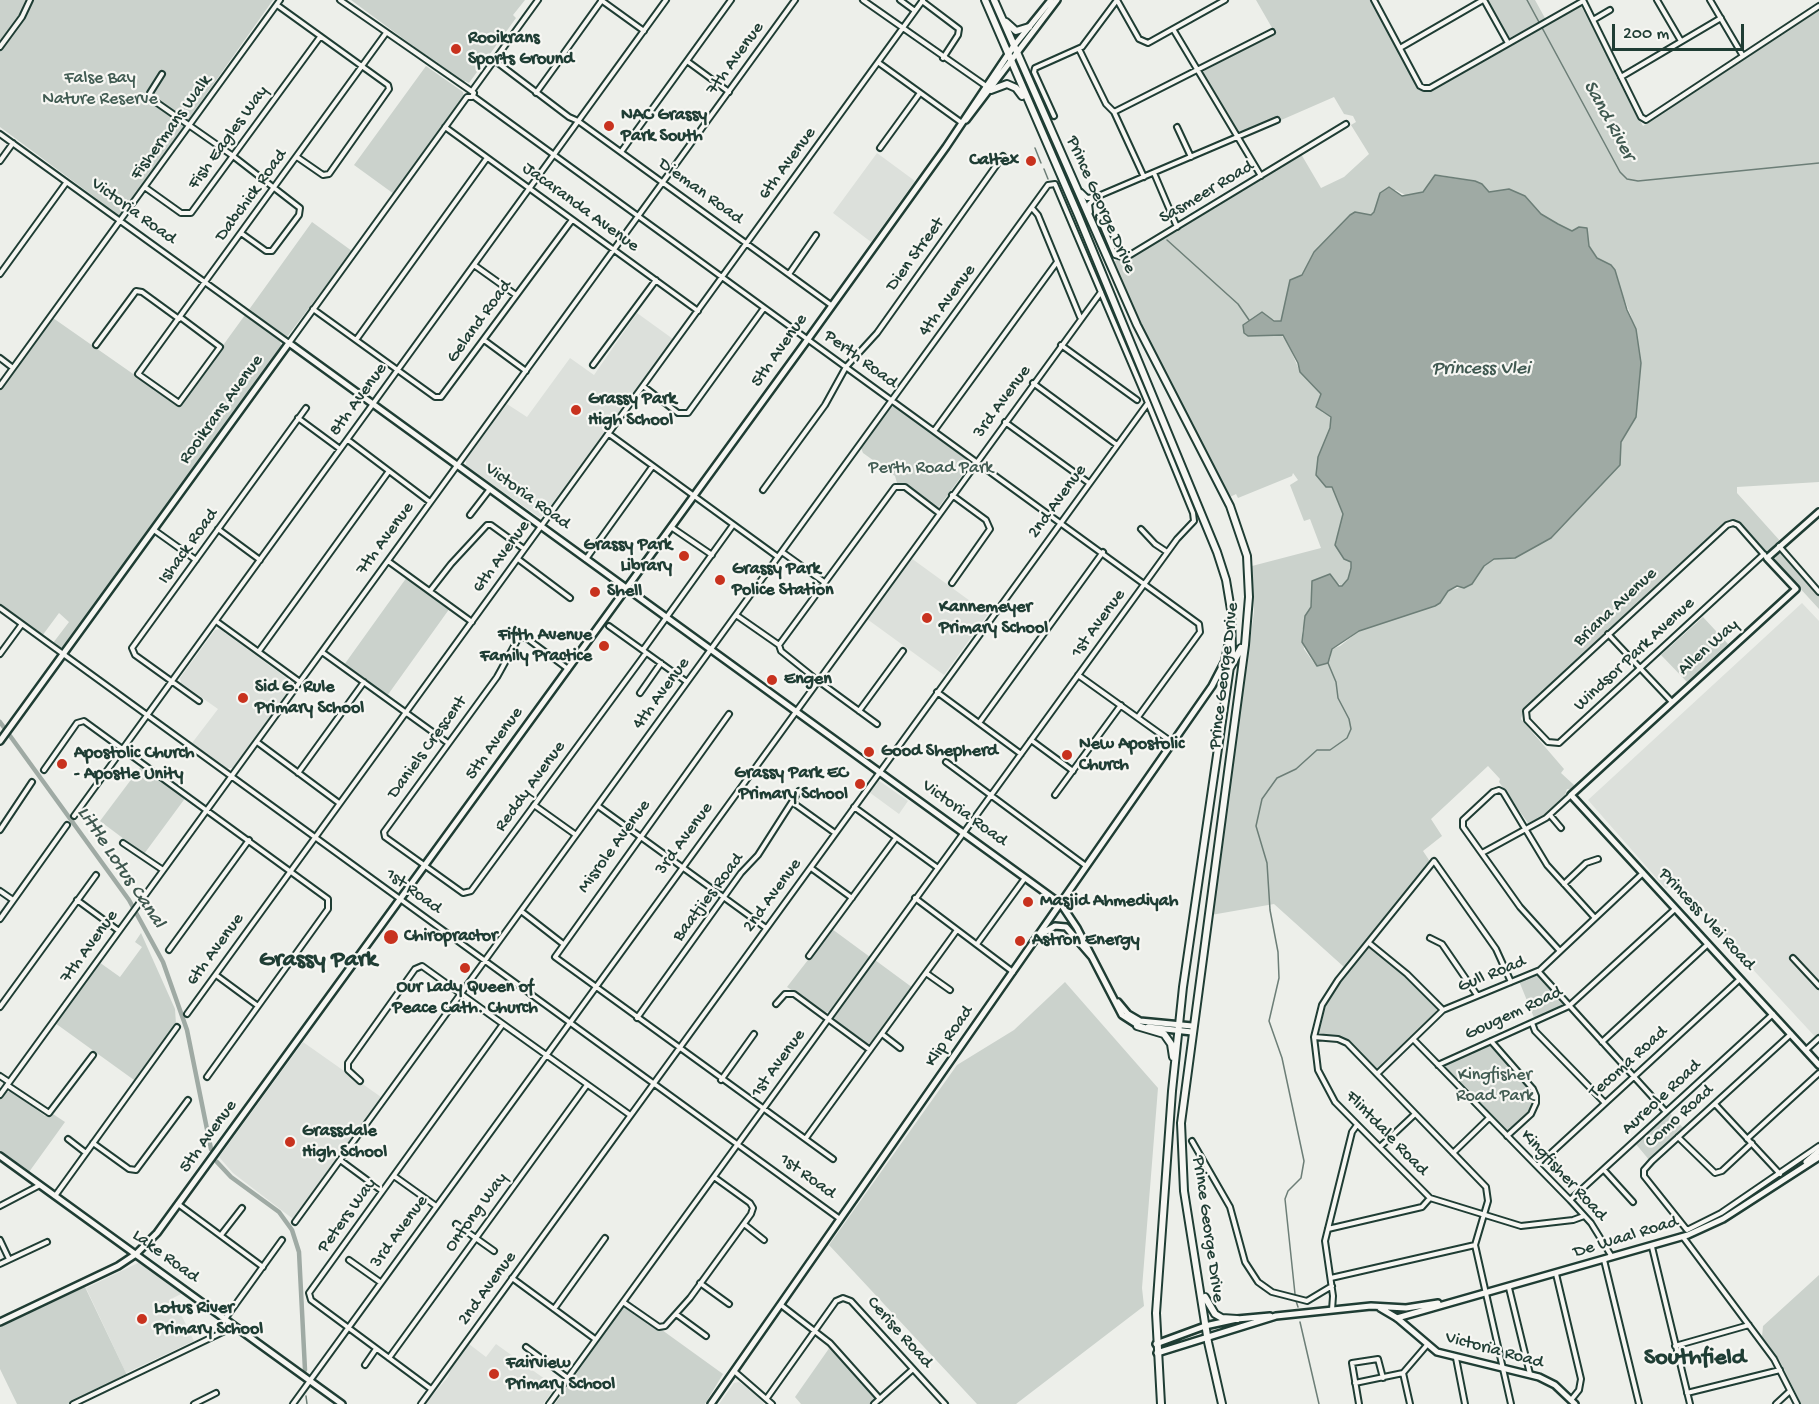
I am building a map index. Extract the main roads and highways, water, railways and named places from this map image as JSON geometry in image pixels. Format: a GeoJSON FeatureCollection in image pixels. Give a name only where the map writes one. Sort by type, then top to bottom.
{"type":"FeatureCollection","features":[{"type":"Feature","properties":{"kind":"main road","name":"Prince George Drive"},"geometry":{"type":"LineString","coordinates":[[985,0],[1217,552],[1226,580],[1232,616],[1233,640],[1230,669],[1174,1072],[1157,1283],[1156,1344],[1161,1404]]}},
{"type":"Feature","properties":{"kind":"main road","name":"Prince George Drive"},"geometry":{"type":"LineString","coordinates":[[995,0],[1013,47],[1141,334],[1238,523],[1249,575],[1247,629],[1183,1100],[1181,1150],[1183,1182],[1205,1326],[1222,1404]]}},
{"type":"Feature","properties":{"kind":"main road"},"geometry":{"type":"LineString","coordinates":[[995,0],[1010,28],[1020,31],[1029,27]]}},
{"type":"Feature","properties":{"kind":"main road"},"geometry":{"type":"LineString","coordinates":[[988,88],[1002,84],[1014,87],[1034,114]]}},
{"type":"Feature","properties":{"kind":"main road"},"geometry":{"type":"LineString","coordinates":[[1230,669],[1239,654],[1247,629]]}},
{"type":"Feature","properties":{"kind":"main road"},"geometry":{"type":"LineString","coordinates":[[1137,1026],[1159,1032],[1167,1037],[1173,1050],[1174,1072]]}},
{"type":"Feature","properties":{"kind":"main road"},"geometry":{"type":"LineString","coordinates":[[1200,1288],[1207,1305],[1215,1314],[1222,1318],[1237,1319]]}},
{"type":"Feature","properties":{"kind":"water","name":"Princess Vlei"},"geometry":{"type":"Polygon","coordinates":[[[1435,175],[1475,181],[1482,184],[1489,192],[1509,189],[1525,196],[1541,214],[1572,231],[1579,227],[1587,228],[1589,246],[1597,258],[1611,265],[1615,270],[1627,310],[1636,329],[1641,363],[1636,417],[1621,442],[1620,465],[1551,538],[1515,558],[1494,559],[1484,566],[1472,584],[1464,588],[1457,586],[1448,591],[1440,603],[1435,606],[1359,631],[1332,649],[1328,663],[1317,666],[1302,642],[1305,616],[1311,607],[1312,581],[1330,574],[1339,586],[1342,586],[1348,579],[1351,568],[1351,562],[1344,559],[1335,545],[1343,514],[1332,487],[1326,487],[1316,475],[1318,457],[1330,428],[1331,417],[1316,407],[1321,394],[1300,372],[1298,363],[1283,335],[1248,336],[1244,333],[1243,325],[1262,312],[1274,321],[1281,321],[1290,280],[1302,275],[1314,252],[1350,215],[1355,212],[1371,215],[1380,193],[1389,187],[1402,196],[1423,192],[1435,175]]]}},
{"type":"Feature","properties":{"kind":"waterway","name":"Sand River"},"geometry":{"type":"LineString","coordinates":[[1527,0],[1620,172],[1627,179],[1638,181],[1819,163]]}},
{"type":"Feature","properties":{"kind":"waterway"},"geometry":{"type":"LineString","coordinates":[[1035,148],[1041,163]]}},
{"type":"Feature","properties":{"kind":"waterway"},"geometry":{"type":"LineString","coordinates":[[1044,169],[1048,179]]}},
{"type":"Feature","properties":{"kind":"waterway"},"geometry":{"type":"LineString","coordinates":[[1167,240],[1238,304],[1249,320]]}},
{"type":"Feature","properties":{"kind":"waterway"},"geometry":{"type":"LineString","coordinates":[[1295,1294],[1285,1199],[1288,1191],[1301,1178],[1304,1161],[1282,1058],[1269,1021],[1279,978],[1278,952],[1270,910],[1267,863],[1256,826],[1262,799],[1277,778],[1296,769],[1317,750],[1330,750],[1347,738],[1351,729],[1349,719],[1338,698],[1336,682],[1328,663]]}},
{"type":"Feature","properties":{"kind":"waterway","name":"Little Lotus Canal"},"geometry":{"type":"LineString","coordinates":[[0,722],[129,900],[163,962],[187,1030],[211,1149]]}},
{"type":"Feature","properties":{"kind":"waterway","name":"Little Lotus Canal"},"geometry":{"type":"LineString","coordinates":[[217,1162],[231,1177],[279,1212],[292,1230],[299,1252],[305,1370]]}},
{"type":"Feature","properties":{"kind":"waterway"},"geometry":{"type":"LineString","coordinates":[[1296,1301],[1298,1307]]}},
{"type":"Feature","properties":{"kind":"waterway"},"geometry":{"type":"LineString","coordinates":[[1300,1322],[1319,1404]]}},
{"type":"Feature","properties":{"kind":"waterway","name":"Little Lotus Canal"},"geometry":{"type":"LineString","coordinates":[[306,1396],[307,1404]]}},
{"type":"Feature","properties":{"kind":"place","name":"Rooikrans Sports Ground"},"geometry":{"type":"Point","coordinates":[456,49]}},
{"type":"Feature","properties":{"kind":"place","name":"NAC Grassy Park South"},"geometry":{"type":"Point","coordinates":[609,126]}},
{"type":"Feature","properties":{"kind":"place","name":"Caltex"},"geometry":{"type":"Point","coordinates":[1031,161]}},
{"type":"Feature","properties":{"kind":"place","name":"Grassy Park High School"},"geometry":{"type":"Point","coordinates":[576,410]}},
{"type":"Feature","properties":{"kind":"place","name":"Grassy Park Library"},"geometry":{"type":"Point","coordinates":[684,556]}},
{"type":"Feature","properties":{"kind":"place","name":"Grassy Park Police Station"},"geometry":{"type":"Point","coordinates":[720,580]}},
{"type":"Feature","properties":{"kind":"place","name":"Shell"},"geometry":{"type":"Point","coordinates":[595,592]}},
{"type":"Feature","properties":{"kind":"place","name":"Kannemeyer Primary School"},"geometry":{"type":"Point","coordinates":[927,618]}},
{"type":"Feature","properties":{"kind":"place","name":"Fifth Avenue Family Practice"},"geometry":{"type":"Point","coordinates":[604,646]}},
{"type":"Feature","properties":{"kind":"place","name":"Engen"},"geometry":{"type":"Point","coordinates":[772,680]}},
{"type":"Feature","properties":{"kind":"place","name":"Sid G. Rule Primary School"},"geometry":{"type":"Point","coordinates":[243,698]}},
{"type":"Feature","properties":{"kind":"place","name":"Good Shepherd"},"geometry":{"type":"Point","coordinates":[869,752]}},
{"type":"Feature","properties":{"kind":"place","name":"New Apostolic Church"},"geometry":{"type":"Point","coordinates":[1067,755]}},
{"type":"Feature","properties":{"kind":"place","name":"Apostolic Church - Apostle Unity"},"geometry":{"type":"Point","coordinates":[62,764]}},
{"type":"Feature","properties":{"kind":"place","name":"Grassy Park EC Primary School"},"geometry":{"type":"Point","coordinates":[860,784]}},
{"type":"Feature","properties":{"kind":"place","name":"Masjid Ahmediyah"},"geometry":{"type":"Point","coordinates":[1028,902]}},
{"type":"Feature","properties":{"kind":"place","name":"Chiropractor"},"geometry":{"type":"Point","coordinates":[391,937]}},
{"type":"Feature","properties":{"kind":"place","name":"Astron Energy"},"geometry":{"type":"Point","coordinates":[1020,941]}},
{"type":"Feature","properties":{"kind":"place","name":"Our Lady Queen of Peace Cath. Church"},"geometry":{"type":"Point","coordinates":[465,968]}},
{"type":"Feature","properties":{"kind":"place","name":"Grassdale High School"},"geometry":{"type":"Point","coordinates":[290,1142]}},
{"type":"Feature","properties":{"kind":"place","name":"Lotus River Primary School"},"geometry":{"type":"Point","coordinates":[142,1319]}},
{"type":"Feature","properties":{"kind":"place","name":"Fairview Primary School"},"geometry":{"type":"Point","coordinates":[494,1374]}},
{"type":"Feature","properties":{"kind":"district","name":"Grassy Park"},"geometry":{"type":"Point","coordinates":[318,961]}},
{"type":"Feature","properties":{"kind":"district","name":"Southfield"},"geometry":{"type":"Point","coordinates":[1695,1359]}},
{"type":"Feature","properties":{"kind":"park label","name":"False Bay Nature Reserve"},"geometry":{"type":"Point","coordinates":[100,89]}},
{"type":"Feature","properties":{"kind":"park label","name":"Perth Road Park"},"geometry":{"type":"Point","coordinates":[931,469]}},
{"type":"Feature","properties":{"kind":"park label","name":"Kingfisher Road Park"},"geometry":{"type":"Point","coordinates":[1495,1086]}}]}
